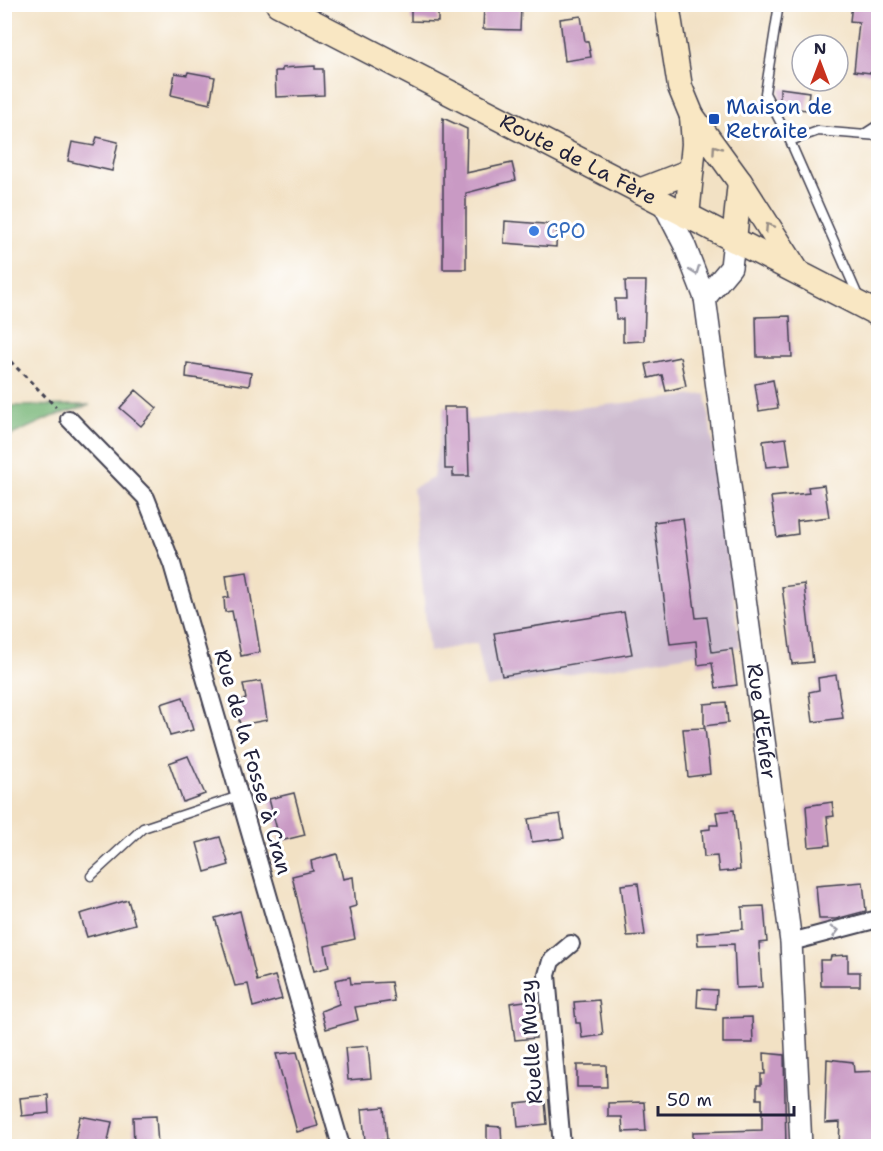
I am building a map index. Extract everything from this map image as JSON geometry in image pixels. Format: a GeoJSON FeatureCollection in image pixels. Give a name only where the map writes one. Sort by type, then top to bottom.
{"type":"FeatureCollection","features":[{"type":"Feature","properties":{"kind":"main road","name":"Route de La Fère"},"geometry":{"type":"LineString","coordinates":[[278,4],[870,309]]}},
{"type":"Feature","properties":{"kind":"main road"},"geometry":{"type":"LineString","coordinates":[[667,4],[680,87],[692,116],[740,182],[798,273]]}},
{"type":"Feature","properties":{"kind":"main road"},"geometry":{"type":"LineString","coordinates":[[687,216],[694,144],[692,116]]}},
{"type":"Feature","properties":{"kind":"main road"},"geometry":{"type":"LineString","coordinates":[[639,191],[691,171]]}},
{"type":"Feature","properties":{"kind":"main road"},"geometry":{"type":"LineString","coordinates":[[734,240],[740,182]]}},
{"type":"Feature","properties":{"kind":"street","name":"Rue d'Enfer"},"geometry":{"type":"LineString","coordinates":[[663,203],[684,244],[705,298],[791,942],[801,1146]]}},
{"type":"Feature","properties":{"kind":"street"},"geometry":{"type":"LineString","coordinates":[[684,244],[687,216]]}},
{"type":"Feature","properties":{"kind":"street"},"geometry":{"type":"LineString","coordinates":[[705,298],[731,267],[734,240]]}},
{"type":"Feature","properties":{"kind":"street"},"geometry":{"type":"LineString","coordinates":[[731,267],[768,257]]}},
{"type":"Feature","properties":{"kind":"street","name":"Rue de la Fosse à Cran"},"geometry":{"type":"LineString","coordinates":[[69,419],[146,498],[172,564],[341,1146]]}},
{"type":"Feature","properties":{"kind":"street"},"geometry":{"type":"LineString","coordinates":[[791,942],[879,919]]}},
{"type":"Feature","properties":{"kind":"street","name":"Ruelle Muzy"},"geometry":{"type":"LineString","coordinates":[[562,1146],[547,975],[551,961],[571,944]]}},
{"type":"Feature","properties":{"kind":"lane"},"geometry":{"type":"LineString","coordinates":[[779,4],[765,93],[870,309]]}},
{"type":"Feature","properties":{"kind":"lane"},"geometry":{"type":"LineString","coordinates":[[864,134],[879,125]]}},
{"type":"Feature","properties":{"kind":"lane"},"geometry":{"type":"LineString","coordinates":[[790,141],[818,130],[879,136]]}},
{"type":"Feature","properties":{"kind":"lane"},"geometry":{"type":"LineString","coordinates":[[91,876],[143,828],[239,796]]}},
{"type":"Feature","properties":{"kind":"path"},"geometry":{"type":"LineString","coordinates":[[4,355],[69,419]]}},
{"type":"Feature","properties":{"kind":"shaded area"},"geometry":{"type":"Polygon","coordinates":[[[706,394],[740,647],[486,688],[477,643],[429,652],[413,488],[433,478],[444,407],[467,407],[468,420],[706,394]]]}},
{"type":"Feature","properties":{"kind":"green space"},"geometry":{"type":"Polygon","coordinates":[[[90,405],[51,417],[5,438],[4,406],[90,405]]]}},
{"type":"Feature","properties":{"kind":"building"},"geometry":{"type":"Polygon","coordinates":[[[411,4],[438,4],[438,22],[411,21],[411,4]]]}},
{"type":"Feature","properties":{"kind":"building"},"geometry":{"type":"Polygon","coordinates":[[[852,4],[879,4],[879,74],[854,71],[859,22],[850,21],[852,4]]]}},
{"type":"Feature","properties":{"kind":"building"},"geometry":{"type":"Polygon","coordinates":[[[484,6],[521,7],[520,30],[483,29],[484,6]]]}},
{"type":"Feature","properties":{"kind":"building"},"geometry":{"type":"Polygon","coordinates":[[[581,16],[585,41],[588,41],[591,57],[565,61],[560,19],[581,16]]]}},
{"type":"Feature","properties":{"kind":"building"},"geometry":{"type":"Polygon","coordinates":[[[315,66],[315,69],[323,69],[324,95],[276,97],[275,71],[282,71],[282,68],[315,66]]]}},
{"type":"Feature","properties":{"kind":"building"},"geometry":{"type":"Polygon","coordinates":[[[188,72],[215,77],[210,104],[171,95],[175,73],[187,75],[188,72]]]}},
{"type":"Feature","properties":{"kind":"building"},"geometry":{"type":"Polygon","coordinates":[[[780,88],[790,89],[790,93],[809,93],[807,110],[780,107],[780,88]]]}},
{"type":"Feature","properties":{"kind":"building"},"geometry":{"type":"Polygon","coordinates":[[[443,118],[467,129],[466,173],[512,163],[516,180],[466,193],[466,269],[443,269],[443,118]]]}},
{"type":"Feature","properties":{"kind":"building"},"geometry":{"type":"Polygon","coordinates":[[[97,137],[118,142],[112,171],[68,161],[72,142],[94,146],[97,137]]]}},
{"type":"Feature","properties":{"kind":"building"},"geometry":{"type":"Polygon","coordinates":[[[505,221],[557,225],[556,247],[504,243],[505,221]]]}},
{"type":"Feature","properties":{"kind":"building"},"geometry":{"type":"Polygon","coordinates":[[[625,281],[646,281],[644,341],[623,342],[623,319],[616,319],[615,299],[626,299],[625,281]]]}},
{"type":"Feature","properties":{"kind":"building"},"geometry":{"type":"Polygon","coordinates":[[[790,316],[792,357],[757,357],[756,317],[790,316]]]}},
{"type":"Feature","properties":{"kind":"building"},"geometry":{"type":"Polygon","coordinates":[[[680,357],[686,386],[666,391],[662,375],[649,378],[646,364],[680,357]]]}},
{"type":"Feature","properties":{"kind":"building"},"geometry":{"type":"Polygon","coordinates":[[[187,363],[251,373],[249,386],[186,377],[187,363]]]}},
{"type":"Feature","properties":{"kind":"building"},"geometry":{"type":"Polygon","coordinates":[[[773,380],[778,408],[759,411],[755,384],[773,380]]]}},
{"type":"Feature","properties":{"kind":"building"},"geometry":{"type":"Polygon","coordinates":[[[136,390],[157,408],[141,426],[120,408],[136,390]]]}},
{"type":"Feature","properties":{"kind":"building"},"geometry":{"type":"Polygon","coordinates":[[[444,407],[467,407],[469,476],[453,476],[453,469],[445,469],[444,407]]]}},
{"type":"Feature","properties":{"kind":"building"},"geometry":{"type":"Polygon","coordinates":[[[786,438],[790,465],[766,467],[763,441],[786,438]]]}},
{"type":"Feature","properties":{"kind":"building"},"geometry":{"type":"Polygon","coordinates":[[[824,485],[829,517],[797,521],[798,534],[777,537],[771,497],[809,493],[808,487],[824,485]]]}},
{"type":"Feature","properties":{"kind":"building"},"geometry":{"type":"Polygon","coordinates":[[[683,518],[696,618],[707,617],[712,652],[732,649],[737,685],[716,688],[712,663],[698,665],[696,641],[670,644],[654,522],[683,518]]]}},
{"type":"Feature","properties":{"kind":"building"},"geometry":{"type":"Polygon","coordinates":[[[247,572],[260,652],[241,656],[232,611],[225,612],[224,598],[229,597],[226,575],[247,572]]]}},
{"type":"Feature","properties":{"kind":"building"},"geometry":{"type":"Polygon","coordinates":[[[804,584],[813,662],[792,664],[782,587],[804,584]]]}},
{"type":"Feature","properties":{"kind":"building"},"geometry":{"type":"Polygon","coordinates":[[[624,612],[632,654],[502,676],[494,633],[624,612]]]}},
{"type":"Feature","properties":{"kind":"building"},"geometry":{"type":"Polygon","coordinates":[[[836,675],[843,718],[813,722],[809,692],[819,690],[818,678],[836,675]]]}},
{"type":"Feature","properties":{"kind":"building"},"geometry":{"type":"Polygon","coordinates":[[[261,681],[267,720],[240,725],[235,701],[246,699],[243,684],[261,681]]]}},
{"type":"Feature","properties":{"kind":"building"},"geometry":{"type":"Polygon","coordinates":[[[183,697],[193,730],[170,736],[161,704],[183,697]]]}},
{"type":"Feature","properties":{"kind":"building"},"geometry":{"type":"Polygon","coordinates":[[[726,702],[728,723],[704,726],[704,704],[726,702]]]}},
{"type":"Feature","properties":{"kind":"building"},"geometry":{"type":"Polygon","coordinates":[[[705,728],[710,774],[688,777],[683,729],[705,728]]]}},
{"type":"Feature","properties":{"kind":"building"},"geometry":{"type":"Polygon","coordinates":[[[188,756],[205,794],[183,802],[169,763],[188,756]]]}},
{"type":"Feature","properties":{"kind":"building"},"geometry":{"type":"Polygon","coordinates":[[[294,793],[305,835],[280,841],[269,799],[294,793]]]}},
{"type":"Feature","properties":{"kind":"building"},"geometry":{"type":"Polygon","coordinates":[[[832,802],[834,816],[827,817],[830,845],[809,847],[806,806],[832,802]]]}},
{"type":"Feature","properties":{"kind":"building"},"geometry":{"type":"Polygon","coordinates":[[[734,810],[740,870],[719,872],[717,856],[704,857],[702,830],[710,829],[710,825],[718,825],[716,812],[734,810]]]}},
{"type":"Feature","properties":{"kind":"building"},"geometry":{"type":"Polygon","coordinates":[[[560,814],[564,838],[532,842],[528,819],[560,814]]]}},
{"type":"Feature","properties":{"kind":"building"},"geometry":{"type":"Polygon","coordinates":[[[220,837],[229,865],[205,872],[197,843],[220,837]]]}},
{"type":"Feature","properties":{"kind":"building"},"geometry":{"type":"Polygon","coordinates":[[[337,854],[343,879],[353,877],[356,906],[349,908],[355,939],[325,946],[329,967],[314,971],[292,876],[313,871],[311,861],[337,854]]]}},
{"type":"Feature","properties":{"kind":"building"},"geometry":{"type":"Polygon","coordinates":[[[863,882],[866,911],[836,919],[819,919],[816,886],[863,882]]]}},
{"type":"Feature","properties":{"kind":"building"},"geometry":{"type":"Polygon","coordinates":[[[638,883],[645,935],[627,936],[621,885],[638,883]]]}},
{"type":"Feature","properties":{"kind":"building"},"geometry":{"type":"Polygon","coordinates":[[[128,900],[135,924],[87,937],[80,914],[128,900]]]}},
{"type":"Feature","properties":{"kind":"building"},"geometry":{"type":"Polygon","coordinates":[[[764,906],[767,942],[759,943],[762,987],[736,988],[734,944],[698,945],[697,933],[743,929],[742,907],[764,906]]]}},
{"type":"Feature","properties":{"kind":"building"},"geometry":{"type":"Polygon","coordinates":[[[240,911],[257,981],[275,976],[282,999],[253,1007],[248,984],[235,986],[215,918],[240,911]]]}},
{"type":"Feature","properties":{"kind":"building"},"geometry":{"type":"Polygon","coordinates":[[[848,955],[848,972],[860,972],[860,986],[821,986],[820,960],[830,960],[831,956],[848,955]]]}},
{"type":"Feature","properties":{"kind":"building"},"geometry":{"type":"Polygon","coordinates":[[[350,977],[351,984],[391,982],[394,1001],[355,1007],[358,1020],[326,1029],[321,1011],[339,1004],[335,980],[350,977]]]}},
{"type":"Feature","properties":{"kind":"building"},"geometry":{"type":"Polygon","coordinates":[[[698,989],[717,990],[716,1009],[697,1007],[698,989]]]}},
{"type":"Feature","properties":{"kind":"building"},"geometry":{"type":"Polygon","coordinates":[[[532,1000],[536,1038],[515,1040],[510,1003],[532,1000]]]}},
{"type":"Feature","properties":{"kind":"building"},"geometry":{"type":"Polygon","coordinates":[[[599,1000],[603,1035],[582,1038],[580,1023],[576,1023],[574,1002],[599,1000]]]}},
{"type":"Feature","properties":{"kind":"building"},"geometry":{"type":"Polygon","coordinates":[[[752,1017],[753,1043],[723,1043],[723,1018],[752,1017]]]}},
{"type":"Feature","properties":{"kind":"building"},"geometry":{"type":"Polygon","coordinates":[[[368,1046],[371,1078],[348,1080],[345,1048],[368,1046]]]}},
{"type":"Feature","properties":{"kind":"building"},"geometry":{"type":"Polygon","coordinates":[[[297,1052],[318,1126],[297,1132],[276,1054],[297,1052]]]}},
{"type":"Feature","properties":{"kind":"building"},"geometry":{"type":"Polygon","coordinates":[[[764,1053],[784,1055],[786,1146],[693,1146],[693,1132],[762,1130],[762,1099],[757,1099],[757,1085],[761,1085],[761,1074],[765,1074],[764,1053]]]}},
{"type":"Feature","properties":{"kind":"building"},"geometry":{"type":"Polygon","coordinates":[[[827,1059],[853,1062],[854,1072],[879,1071],[879,1146],[839,1146],[840,1122],[825,1123],[827,1059]]]}},
{"type":"Feature","properties":{"kind":"building"},"geometry":{"type":"Polygon","coordinates":[[[577,1065],[606,1065],[607,1087],[577,1087],[577,1065]]]}},
{"type":"Feature","properties":{"kind":"building"},"geometry":{"type":"Polygon","coordinates":[[[48,1095],[49,1113],[22,1116],[20,1098],[48,1095]]]}},
{"type":"Feature","properties":{"kind":"building"},"geometry":{"type":"Polygon","coordinates":[[[545,1101],[547,1124],[518,1127],[516,1104],[545,1101]]]}},
{"type":"Feature","properties":{"kind":"building"},"geometry":{"type":"Polygon","coordinates":[[[644,1102],[646,1131],[623,1132],[622,1117],[608,1117],[608,1103],[644,1102]]]}},
{"type":"Feature","properties":{"kind":"building"},"geometry":{"type":"Polygon","coordinates":[[[384,1107],[387,1140],[365,1141],[362,1109],[384,1107]]]}},
{"type":"Feature","properties":{"kind":"building"},"geometry":{"type":"Polygon","coordinates":[[[80,1116],[112,1122],[107,1146],[75,1141],[80,1116]]]}},
{"type":"Feature","properties":{"kind":"building"},"geometry":{"type":"Polygon","coordinates":[[[156,1116],[158,1146],[134,1146],[133,1117],[156,1116]]]}},
{"type":"Feature","properties":{"kind":"building"},"geometry":{"type":"Polygon","coordinates":[[[487,1126],[501,1127],[502,1146],[487,1146],[487,1126]]]}},
{"type":"Feature","properties":{"kind":"place","name":"Maison de Retraite"},"geometry":{"type":"Point","coordinates":[714,119]}},
{"type":"Feature","properties":{"kind":"place","name":"CPO"},"geometry":{"type":"Point","coordinates":[534,231]}}]}
